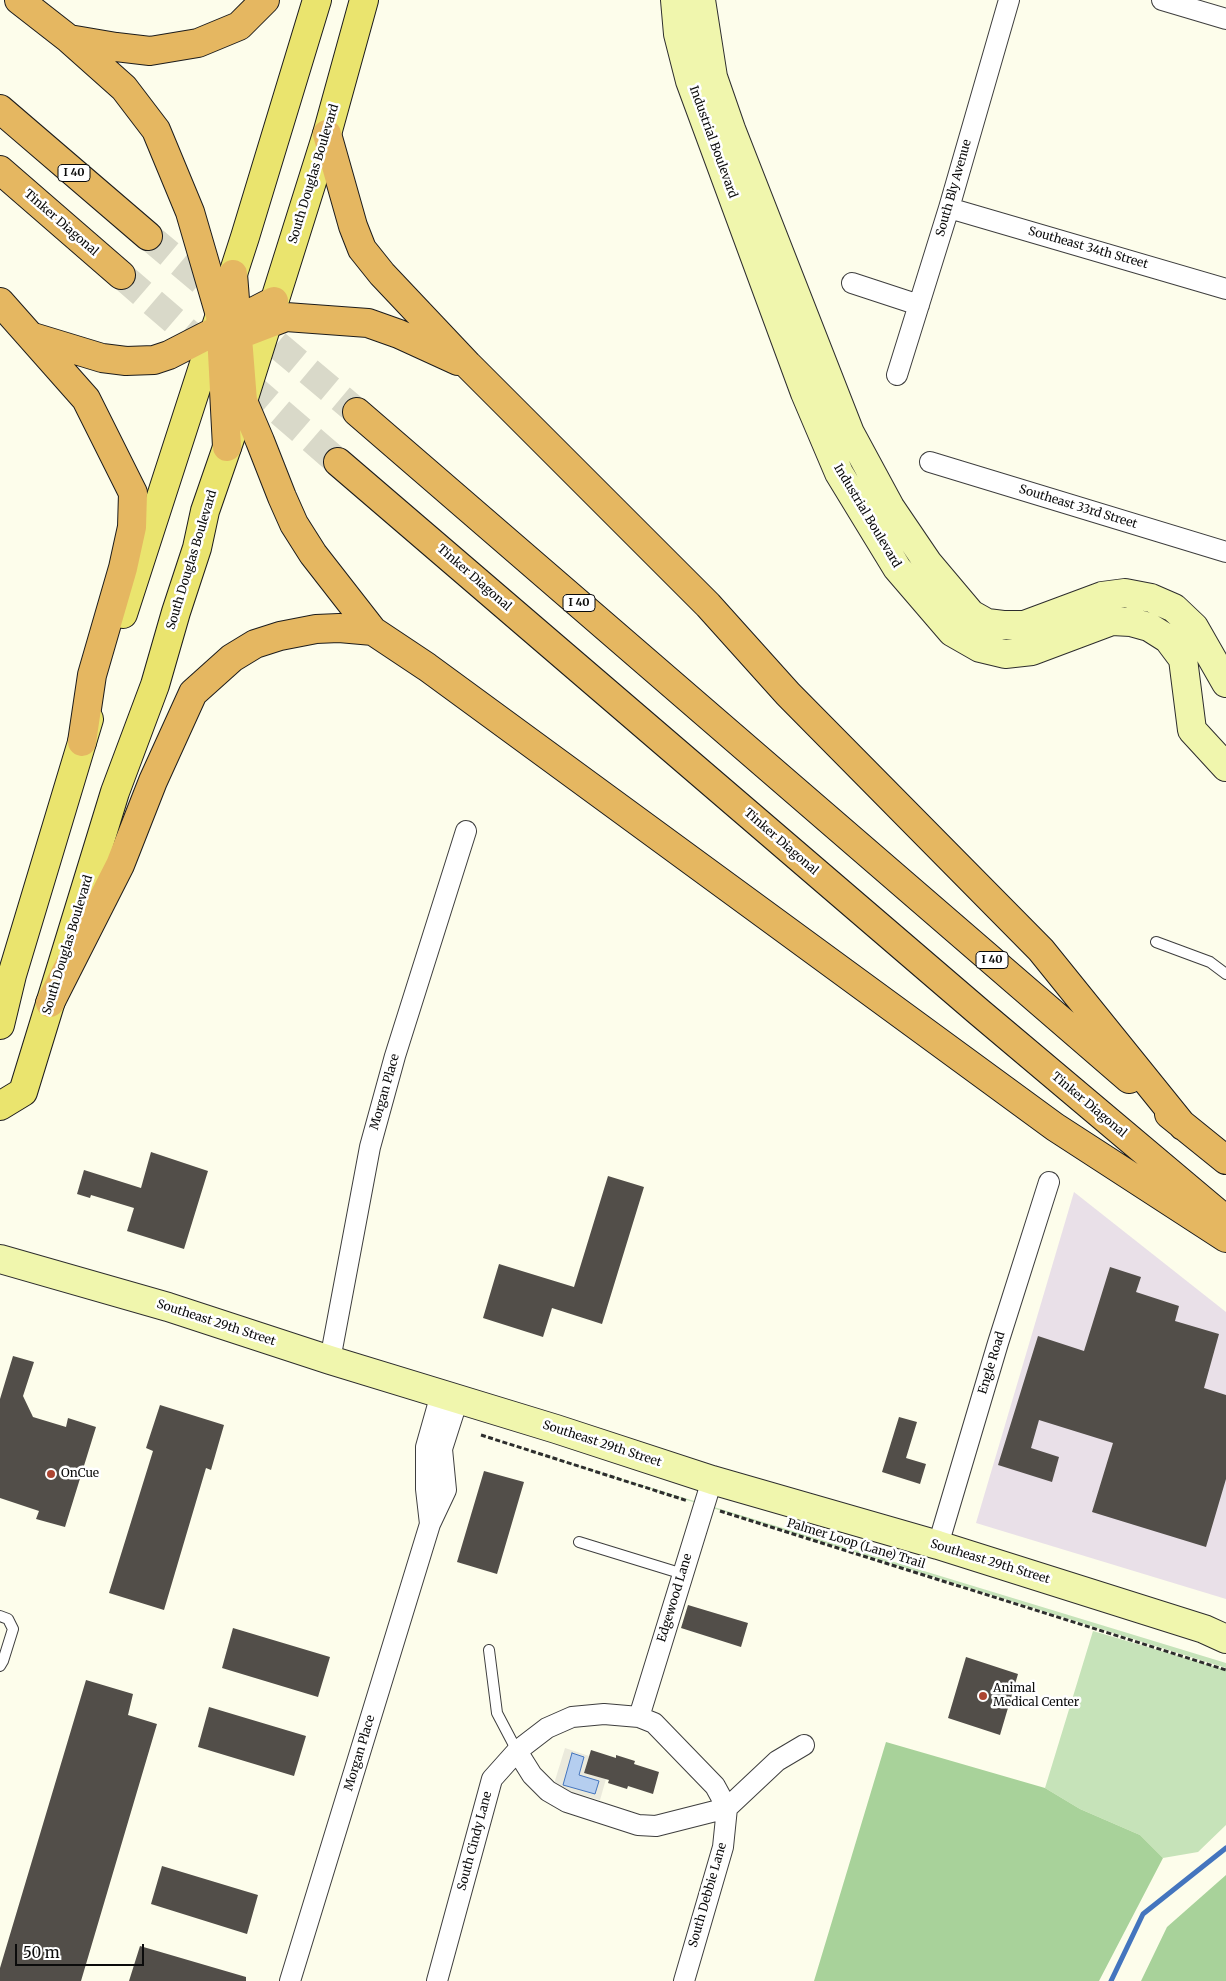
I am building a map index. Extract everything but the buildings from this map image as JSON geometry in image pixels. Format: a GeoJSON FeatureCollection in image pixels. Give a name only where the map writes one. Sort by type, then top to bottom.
{"type":"FeatureCollection","features":[{"type":"Feature","properties":{"kind":"highway"},"geometry":{"type":"LineString","coordinates":[[19,0],[69,39],[124,88],[156,130],[190,212],[243,401],[282,498],[294,524],[318,560],[372,631],[427,667],[1055,1127],[1226,1238]]}},
{"type":"Feature","properties":{"kind":"highway"},"geometry":{"type":"LineString","coordinates":[[69,39],[150,51],[198,43],[239,26],[265,0]]}},
{"type":"Feature","properties":{"kind":"highway","name":"I 40"},"geometry":{"type":"LineString","coordinates":[[0,109],[148,236]]}},
{"type":"Feature","properties":{"kind":"highway"},"geometry":{"type":"LineString","coordinates":[[327,134],[352,226],[362,249],[382,274],[468,365],[708,605],[795,701],[1041,950],[1183,1126]]}},
{"type":"Feature","properties":{"kind":"highway","name":"Tinker Diagonal"},"geometry":{"type":"LineString","coordinates":[[0,170],[121,275]]}},
{"type":"Feature","properties":{"kind":"highway"},"geometry":{"type":"LineString","coordinates":[[0,302],[86,399],[133,493],[132,527],[123,568],[92,675],[82,742]]}},
{"type":"Feature","properties":{"kind":"highway"},"geometry":{"type":"LineString","coordinates":[[33,337],[102,358],[126,361],[154,360],[270,312],[286,317],[368,323],[399,334],[468,365]]}},
{"type":"Feature","properties":{"kind":"highway"},"geometry":{"type":"LineString","coordinates":[[224,331],[227,447]]}},
{"type":"Feature","properties":{"kind":"highway","name":"I 40"},"geometry":{"type":"LineString","coordinates":[[357,412],[1183,1126],[1226,1160]]}},
{"type":"Feature","properties":{"kind":"highway","name":"Tinker Diagonal"},"geometry":{"type":"LineString","coordinates":[[338,462],[979,1012],[1226,1220]]}},
{"type":"Feature","properties":{"kind":"highway"},"geometry":{"type":"LineString","coordinates":[[50,1003],[120,866],[153,781],[193,693],[232,658],[255,644],[280,636],[316,629],[339,628],[372,631]]}},
{"type":"Feature","properties":{"kind":"main road"},"geometry":{"type":"LineString","coordinates":[[0,1026],[6,972],[82,742],[224,331],[233,274],[317,0]]}},
{"type":"Feature","properties":{"kind":"main road","name":"South Douglas Boulevard"},"geometry":{"type":"LineString","coordinates":[[0,1106],[23,1092],[115,792],[155,685],[197,548],[205,511],[243,401],[327,134],[364,0]]}},
{"type":"Feature","properties":{"kind":"main road","name":"Industrial Boulevard"},"geometry":{"type":"LineString","coordinates":[[675,0],[678,34],[690,81],[806,393],[840,473],[898,568],[952,632],[980,648],[1005,654],[1032,651],[1112,621],[1131,622],[1149,627],[1168,639],[1183,659],[1192,730],[1226,767]]}},
{"type":"Feature","properties":{"kind":"main road","name":"Industrial Boulevard"},"geometry":{"type":"LineString","coordinates":[[701,0],[714,77],[730,129],[850,433],[890,507],[928,564],[971,614],[987,623],[1003,626],[1024,625],[1102,596],[1125,593],[1151,598],[1174,608],[1194,627],[1226,682]]}},
{"type":"Feature","properties":{"kind":"main road","name":"Southeast 29th Street"},"geometry":{"type":"LineString","coordinates":[[0,1259],[157,1304],[712,1480],[938,1545],[1219,1633]]}},
{"type":"Feature","properties":{"kind":"street","name":"South Bly Avenue"},"geometry":{"type":"LineString","coordinates":[[898,375],[949,208],[1008,0]]}},
{"type":"Feature","properties":{"kind":"street"},"geometry":{"type":"LineString","coordinates":[[1162,0],[1226,19]]}},
{"type":"Feature","properties":{"kind":"street","name":"Southeast 34th Street"},"geometry":{"type":"LineString","coordinates":[[949,208],[1226,289]]}},
{"type":"Feature","properties":{"kind":"street"},"geometry":{"type":"LineString","coordinates":[[852,283],[919,305]]}},
{"type":"Feature","properties":{"kind":"street","name":"Southeast 33rd Street"},"geometry":{"type":"LineString","coordinates":[[930,462],[1226,552]]}},
{"type":"Feature","properties":{"kind":"street","name":"Morgan Place"},"geometry":{"type":"LineString","coordinates":[[330,1360],[370,1147],[398,1046],[466,831]]}},
{"type":"Feature","properties":{"kind":"street","name":"Engle Road"},"geometry":{"type":"LineString","coordinates":[[938,1545],[998,1343],[1049,1182]]}},
{"type":"Feature","properties":{"kind":"street","name":"Morgan Place"},"geometry":{"type":"LineString","coordinates":[[290,1981],[430,1524],[426,1489],[426,1447],[449,1396]]}},
{"type":"Feature","properties":{"kind":"street","name":"Edgewood Lane"},"geometry":{"type":"LineString","coordinates":[[639,1717],[712,1480]]}},
{"type":"Feature","properties":{"kind":"street","name":"South Cindy Lane"},"geometry":{"type":"LineString","coordinates":[[437,1981],[492,1779],[517,1751],[547,1728],[572,1717],[604,1714],[639,1717]]}},
{"type":"Feature","properties":{"kind":"street"},"geometry":{"type":"LineString","coordinates":[[639,1717],[654,1723],[674,1742],[715,1786],[727,1808]]}},
{"type":"Feature","properties":{"kind":"street"},"geometry":{"type":"LineString","coordinates":[[517,1751],[532,1775],[548,1791],[567,1802],[638,1825],[656,1826],[727,1808],[777,1761],[804,1744]]}},
{"type":"Feature","properties":{"kind":"street","name":"South Debbie Lane"},"geometry":{"type":"LineString","coordinates":[[684,1981],[723,1847],[727,1808]]}},
{"type":"Feature","properties":{"kind":"lane"},"geometry":{"type":"LineString","coordinates":[[1156,942],[1210,962],[1226,974]]}},
{"type":"Feature","properties":{"kind":"lane"},"geometry":{"type":"LineString","coordinates":[[579,1542],[683,1574]]}},
{"type":"Feature","properties":{"kind":"lane"},"geometry":{"type":"LineString","coordinates":[[0,1616],[8,1619],[13,1629],[4,1661],[0,1666]]}},
{"type":"Feature","properties":{"kind":"lane"},"geometry":{"type":"LineString","coordinates":[[489,1650],[497,1713],[517,1751]]}},
{"type":"Feature","properties":{"kind":"path"},"geometry":{"type":"LineString","coordinates":[[481,1436],[689,1501]]}},
{"type":"Feature","properties":{"kind":"path","name":"Palmer Loop (Lane) Trail"},"geometry":{"type":"LineString","coordinates":[[717,1510],[1226,1670]]}},
{"type":"Feature","properties":{"kind":"shaded area"},"geometry":{"type":"Polygon","coordinates":[[[1074,1192],[1226,1312],[1226,1599],[976,1523],[1074,1192]]]}},
{"type":"Feature","properties":{"kind":"shaded area"},"geometry":{"type":"Polygon","coordinates":[[[565,1748],[589,1756],[584,1773],[606,1779],[600,1800],[553,1787],[565,1748]]]}},
{"type":"Feature","properties":{"kind":"green space"},"geometry":{"type":"Polygon","coordinates":[[[481,1436],[1226,1663],[1226,1668],[481,1436]]]}},
{"type":"Feature","properties":{"kind":"green space"},"geometry":{"type":"Polygon","coordinates":[[[1093,1631],[1226,1670],[1226,1825],[1198,1852],[1163,1858],[1140,1835],[1080,1809],[1045,1788],[1093,1631]]]}},
{"type":"Feature","properties":{"kind":"green space"},"geometry":{"type":"Polygon","coordinates":[[[886,1742],[1045,1788],[1080,1809],[1140,1835],[1163,1858],[1099,1981],[814,1981],[886,1742]]]}},
{"type":"Feature","properties":{"kind":"green space"},"geometry":{"type":"Polygon","coordinates":[[[1226,1875],[1226,1981],[1141,1981],[1167,1927],[1226,1875]]]}},
{"type":"Feature","properties":{"kind":"water"},"geometry":{"type":"Polygon","coordinates":[[[572,1753],[584,1757],[579,1775],[599,1781],[595,1794],[563,1785],[572,1753]]]}},
{"type":"Feature","properties":{"kind":"waterway"},"geometry":{"type":"LineString","coordinates":[[1111,1981],[1143,1914],[1226,1848]]}},
{"type":"Feature","properties":{"kind":"tunnel"},"geometry":{"type":"LineString","coordinates":[[148,236],[357,412]]}},
{"type":"Feature","properties":{"kind":"tunnel"},"geometry":{"type":"LineString","coordinates":[[121,275],[338,462]]}},
{"type":"Feature","properties":{"kind":"place","name":"OnCue"},"geometry":{"type":"Point","coordinates":[51,1474]}},
{"type":"Feature","properties":{"kind":"place","name":"Animal Medical Center"},"geometry":{"type":"Point","coordinates":[983,1696]}}]}
